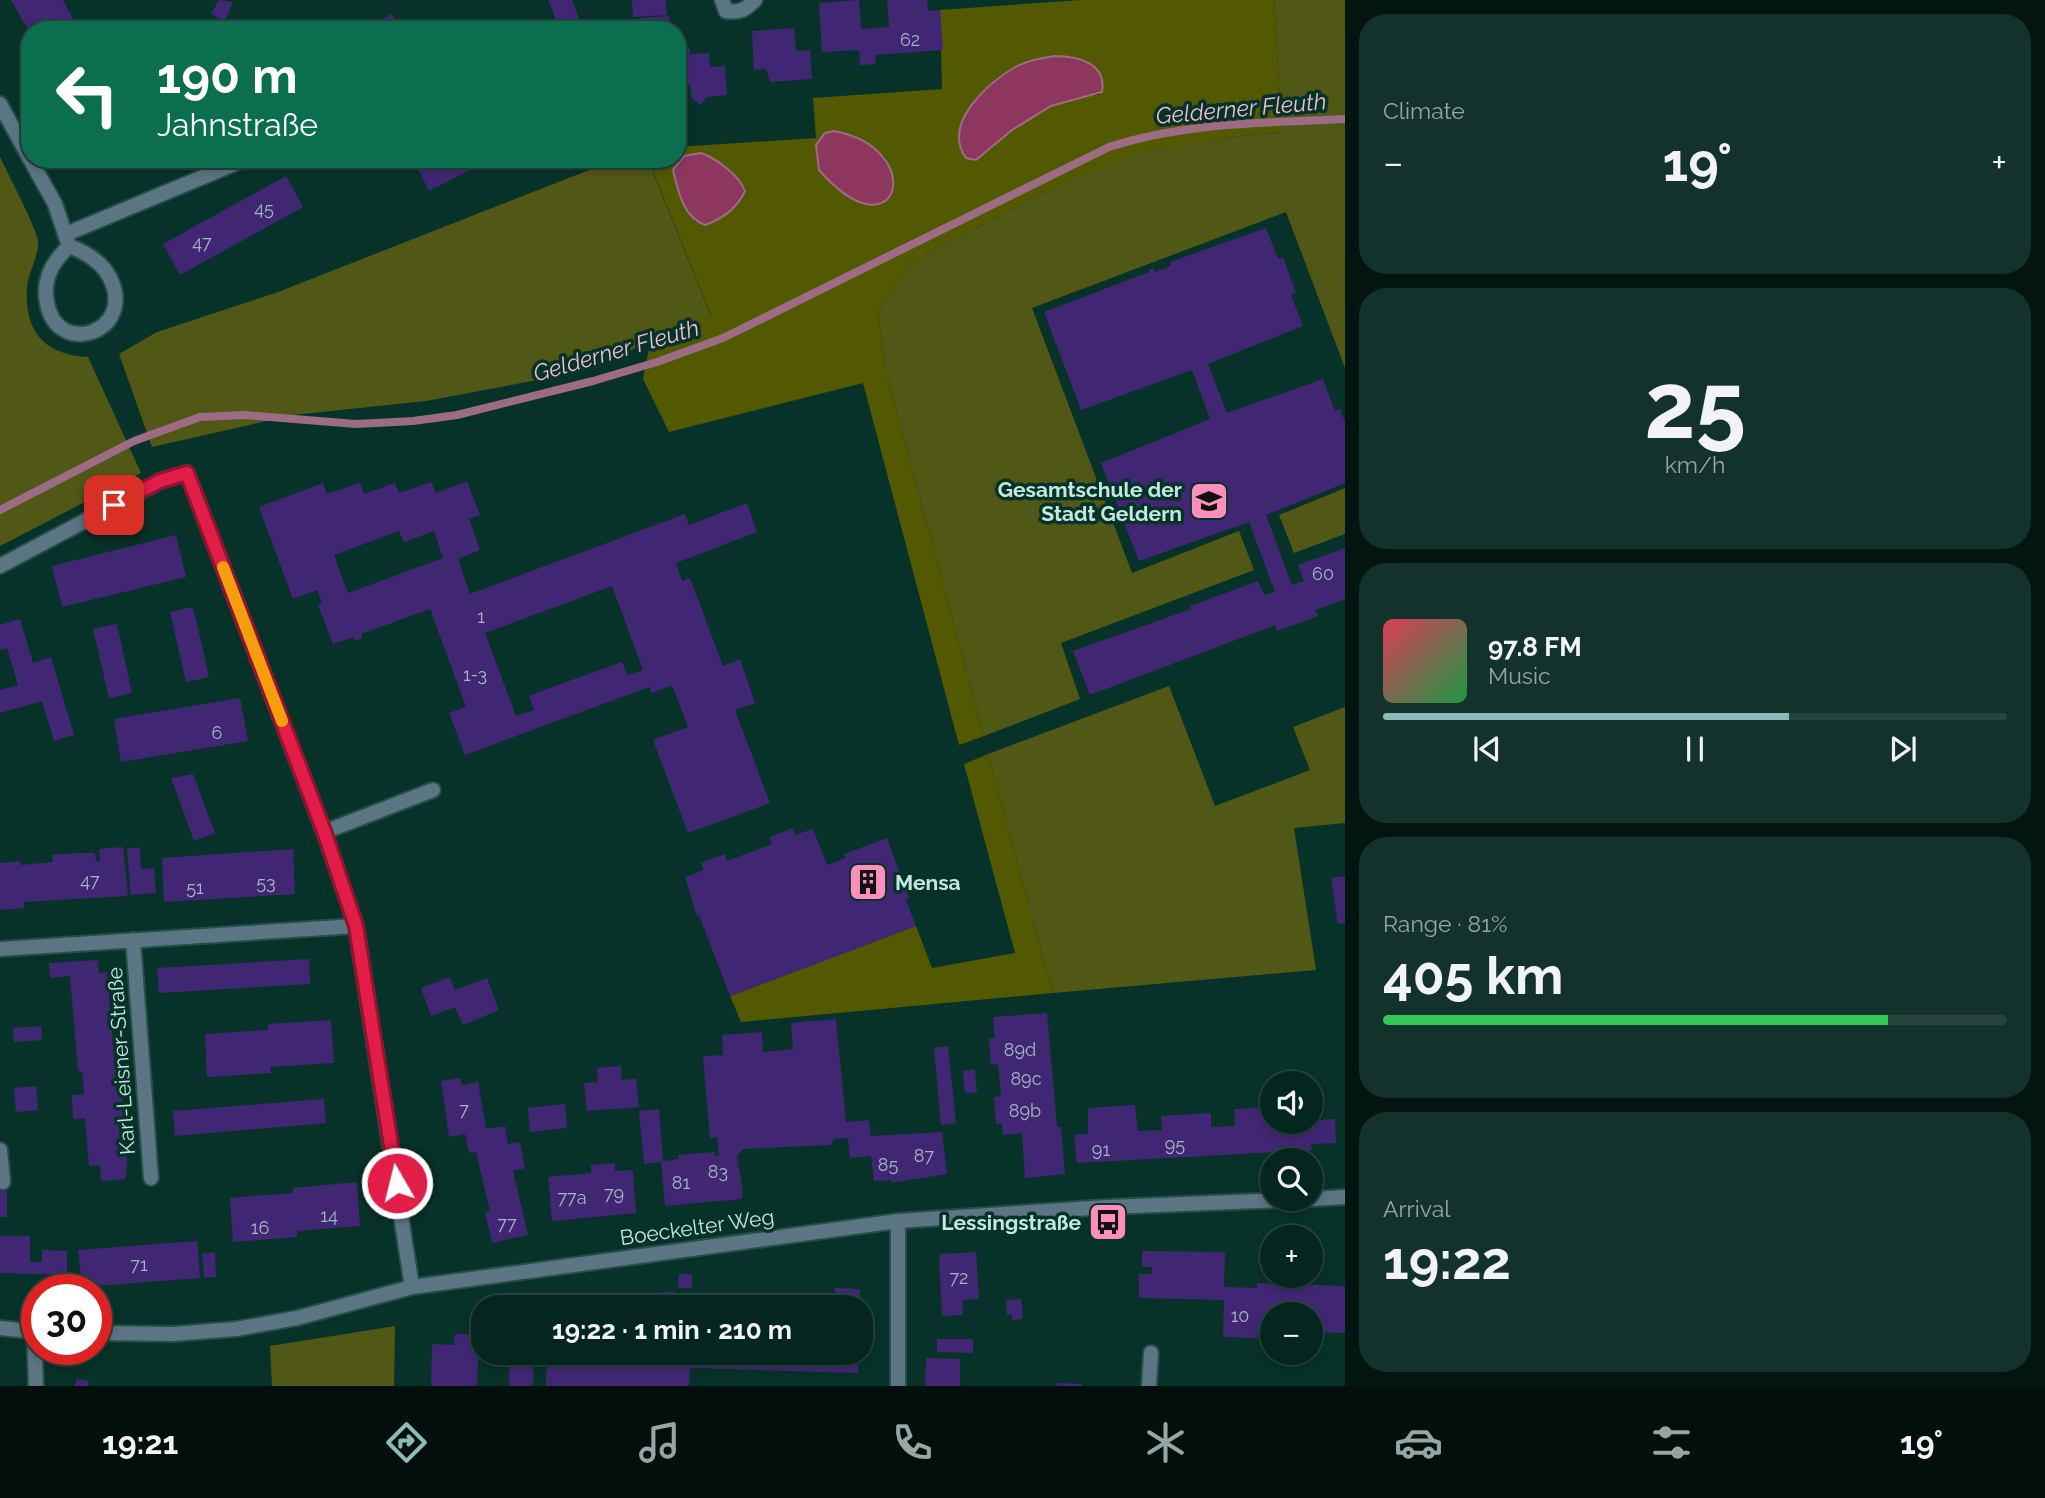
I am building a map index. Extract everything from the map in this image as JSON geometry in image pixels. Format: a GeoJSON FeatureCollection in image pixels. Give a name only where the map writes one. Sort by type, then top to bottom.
{"type":"FeatureCollection","features":[{"type":"Feature","properties":{"kind":"street"},"geometry":{"type":"LineString","coordinates":[[722,0],[726,12],[743,11],[755,0]]}},
{"type":"Feature","properties":{"kind":"street"},"geometry":{"type":"LineString","coordinates":[[0,104],[21,142]]}},
{"type":"Feature","properties":{"kind":"street"},"geometry":{"type":"LineString","coordinates":[[34,168],[67,240],[108,273],[117,291],[117,308],[109,322],[84,334],[73,334],[60,328],[47,305],[48,275],[67,240],[226,168]]}},
{"type":"Feature","properties":{"kind":"street"},"geometry":{"type":"LineString","coordinates":[[0,566],[160,481],[187,473],[324,831],[356,926],[412,1287]]}},
{"type":"Feature","properties":{"kind":"street"},"geometry":{"type":"LineString","coordinates":[[324,831],[433,790]]}},
{"type":"Feature","properties":{"kind":"street","name":"Karl-Leisner-Straße"},"geometry":{"type":"LineString","coordinates":[[0,949],[356,926]]}},
{"type":"Feature","properties":{"kind":"street","name":"Karl-Leisner-Straße"},"geometry":{"type":"LineString","coordinates":[[132,940],[151,1178]]}},
{"type":"Feature","properties":{"kind":"street"},"geometry":{"type":"LineString","coordinates":[[0,1150],[3,1182]]}},
{"type":"Feature","properties":{"kind":"street","name":"Boeckelter Weg"},"geometry":{"type":"LineString","coordinates":[[1323,1198],[1345,1197]]}},
{"type":"Feature","properties":{"kind":"street","name":"Boeckelter Weg"},"geometry":{"type":"LineString","coordinates":[[112,1333],[173,1334],[236,1329],[297,1318],[412,1287],[898,1221],[1107,1207],[1260,1201]]}},
{"type":"Feature","properties":{"kind":"street"},"geometry":{"type":"LineString","coordinates":[[898,1221],[898,1386]]}},
{"type":"Feature","properties":{"kind":"street"},"geometry":{"type":"LineString","coordinates":[[0,1328],[21,1330]]}},
{"type":"Feature","properties":{"kind":"street"},"geometry":{"type":"LineString","coordinates":[[1149,1386],[1151,1353]]}},
{"type":"Feature","properties":{"kind":"street"},"geometry":{"type":"LineString","coordinates":[[36,1365],[36,1386]]}},
{"type":"Feature","properties":{"kind":"green space"},"geometry":{"type":"Polygon","coordinates":[[[1081,0],[1274,0],[1282,133],[1247,135],[1138,152],[1027,201],[907,266],[878,314],[886,371],[984,736],[959,745],[863,383],[669,432],[643,379],[651,339],[711,315],[652,168],[686,168],[686,146],[816,138],[813,98],[942,89],[940,10],[1081,0]],[[1071,56],[984,153],[1037,113],[1067,100],[1099,95],[1101,80],[1091,66],[1071,56]],[[834,131],[825,133],[819,170],[837,189],[868,205],[886,158],[862,140],[834,131]],[[717,161],[682,200],[696,222],[728,214],[743,196],[745,187],[717,161]]]}},
{"type":"Feature","properties":{"kind":"green space"},"geometry":{"type":"Polygon","coordinates":[[[1274,0],[1345,0],[1345,368],[1286,212],[1032,308],[1132,573],[1239,531],[1254,570],[1061,643],[1080,699],[984,736],[886,371],[878,314],[907,266],[1027,201],[1137,152],[1247,135],[1282,133],[1274,0]]]}},
{"type":"Feature","properties":{"kind":"green space"},"geometry":{"type":"Polygon","coordinates":[[[0,157],[38,241],[27,288],[29,317],[34,329],[49,346],[60,352],[88,357],[141,473],[0,546],[0,157]]]}},
{"type":"Feature","properties":{"kind":"green space"},"geometry":{"type":"Polygon","coordinates":[[[594,168],[651,168],[711,316],[580,372],[426,401],[293,415],[152,447],[119,354],[157,332],[278,292],[594,168]]]}},
{"type":"Feature","properties":{"kind":"green space"},"geometry":{"type":"Polygon","coordinates":[[[1345,488],[1345,534],[1294,553],[1279,515],[1345,488]]]}},
{"type":"Feature","properties":{"kind":"green space"},"geometry":{"type":"Polygon","coordinates":[[[1169,686],[1215,806],[1310,770],[1293,727],[1345,707],[1345,823],[1294,828],[1316,970],[1053,993],[988,754],[1169,686]]]}},
{"type":"Feature","properties":{"kind":"green space"},"geometry":{"type":"Polygon","coordinates":[[[988,754],[1053,993],[741,1022],[730,996],[916,926],[932,968],[1015,953],[964,764],[988,754]]]}},
{"type":"Feature","properties":{"kind":"green space"},"geometry":{"type":"Polygon","coordinates":[[[395,1326],[394,1386],[272,1386],[270,1346],[395,1326]]]}},
{"type":"Feature","properties":{"kind":"shaded area"},"geometry":{"type":"Polygon","coordinates":[[[1054,56],[1089,63],[1100,74],[1102,92],[1051,106],[1012,130],[976,160],[966,158],[960,145],[959,131],[964,118],[982,93],[1017,66],[1054,56]]]}},
{"type":"Feature","properties":{"kind":"shaded area"},"geometry":{"type":"Polygon","coordinates":[[[834,131],[864,142],[883,157],[892,175],[892,191],[884,202],[868,204],[846,195],[819,170],[816,145],[825,133],[834,131]]]}},
{"type":"Feature","properties":{"kind":"shaded area"},"geometry":{"type":"Polygon","coordinates":[[[701,153],[714,159],[738,179],[745,191],[738,203],[728,212],[705,225],[687,210],[673,170],[686,168],[686,156],[701,153]]]}},
{"type":"Feature","properties":{"kind":"building"},"geometry":{"type":"Polygon","coordinates":[[[11,0],[63,0],[74,21],[23,21],[11,0]]]}},
{"type":"Feature","properties":{"kind":"building"},"geometry":{"type":"Polygon","coordinates":[[[219,0],[233,2],[225,21],[211,14],[219,0]]]}},
{"type":"Feature","properties":{"kind":"building"},"geometry":{"type":"Polygon","coordinates":[[[548,0],[572,0],[580,21],[556,21],[548,0]]]}},
{"type":"Feature","properties":{"kind":"building"},"geometry":{"type":"Polygon","coordinates":[[[632,0],[666,0],[667,15],[633,17],[632,0]]]}},
{"type":"Feature","properties":{"kind":"building"},"geometry":{"type":"Polygon","coordinates":[[[859,0],[861,29],[889,27],[887,0],[927,0],[928,11],[940,10],[943,50],[875,55],[876,64],[860,65],[859,50],[822,52],[819,3],[859,0]]]}},
{"type":"Feature","properties":{"kind":"building"},"geometry":{"type":"Polygon","coordinates":[[[392,14],[396,21],[379,21],[392,14]]]}},
{"type":"Feature","properties":{"kind":"building"},"geometry":{"type":"Polygon","coordinates":[[[669,16],[669,21],[640,21],[640,18],[669,16]]]}},
{"type":"Feature","properties":{"kind":"building"},"geometry":{"type":"Polygon","coordinates":[[[794,28],[796,51],[810,50],[812,79],[770,82],[766,69],[754,70],[752,31],[794,28]]]}},
{"type":"Feature","properties":{"kind":"building"},"geometry":{"type":"Polygon","coordinates":[[[686,47],[690,47],[690,54],[709,53],[710,67],[725,66],[727,95],[707,97],[700,105],[691,97],[690,85],[686,85],[686,47]]]}},
{"type":"Feature","properties":{"kind":"building"},"geometry":{"type":"Polygon","coordinates":[[[418,168],[474,168],[429,191],[418,168]]]}},
{"type":"Feature","properties":{"kind":"building"},"geometry":{"type":"Polygon","coordinates":[[[286,176],[303,207],[180,275],[163,244],[286,176]]]}},
{"type":"Feature","properties":{"kind":"building"},"geometry":{"type":"Polygon","coordinates":[[[1266,228],[1278,259],[1283,257],[1296,293],[1291,295],[1303,326],[1208,364],[1227,413],[1323,379],[1335,411],[1340,409],[1345,422],[1345,483],[1266,515],[1292,585],[1304,581],[1298,565],[1345,548],[1345,599],[1315,610],[1318,616],[1277,631],[1275,625],[1090,695],[1073,651],[1191,609],[1190,606],[1258,581],[1264,595],[1275,592],[1249,522],[1139,561],[1101,463],[1210,419],[1192,370],[1081,410],[1044,312],[1149,272],[1153,268],[1155,272],[1171,266],[1170,262],[1266,228]]]}},
{"type":"Feature","properties":{"kind":"building"},"geometry":{"type":"Polygon","coordinates":[[[467,481],[480,515],[469,519],[480,550],[458,559],[470,594],[685,514],[689,525],[747,503],[757,532],[676,563],[682,581],[690,578],[723,666],[740,659],[755,703],[735,710],[770,803],[688,833],[653,740],[688,727],[672,685],[652,693],[649,687],[465,755],[449,713],[466,707],[430,609],[361,634],[362,638],[355,641],[353,637],[333,644],[318,605],[322,603],[317,590],[293,599],[259,507],[323,483],[327,494],[360,483],[364,494],[395,483],[399,493],[431,482],[436,493],[467,481]],[[399,531],[334,555],[348,593],[443,558],[434,531],[404,542],[399,531]],[[612,586],[485,633],[516,716],[534,710],[529,696],[544,690],[622,662],[627,675],[643,670],[612,586]]]}},
{"type":"Feature","properties":{"kind":"building"},"geometry":{"type":"Polygon","coordinates":[[[176,535],[186,577],[62,607],[52,566],[176,535]]]}},
{"type":"Feature","properties":{"kind":"building"},"geometry":{"type":"Polygon","coordinates":[[[193,607],[209,677],[186,682],[170,612],[193,607]]]}},
{"type":"Feature","properties":{"kind":"building"},"geometry":{"type":"Polygon","coordinates":[[[20,619],[33,663],[51,657],[74,735],[54,741],[42,701],[0,713],[0,690],[18,685],[7,648],[0,650],[0,625],[20,619]]]}},
{"type":"Feature","properties":{"kind":"building"},"geometry":{"type":"Polygon","coordinates":[[[117,624],[132,693],[109,698],[93,629],[117,624]]]}},
{"type":"Feature","properties":{"kind":"building"},"geometry":{"type":"Polygon","coordinates":[[[240,698],[248,741],[121,762],[114,719],[240,698]]]}},
{"type":"Feature","properties":{"kind":"building"},"geometry":{"type":"Polygon","coordinates":[[[193,774],[215,833],[194,841],[171,778],[193,774]]]}},
{"type":"Feature","properties":{"kind":"building"},"geometry":{"type":"Polygon","coordinates":[[[793,828],[795,835],[813,829],[827,865],[846,858],[844,854],[887,838],[909,898],[906,900],[916,926],[730,996],[699,915],[697,916],[685,877],[704,870],[701,863],[725,854],[727,861],[772,844],[769,837],[793,828]]]}},
{"type":"Feature","properties":{"kind":"building"},"geometry":{"type":"Polygon","coordinates":[[[123,847],[128,896],[24,902],[24,908],[0,910],[0,863],[20,861],[21,865],[53,862],[52,855],[77,853],[95,853],[96,861],[100,861],[99,849],[123,847]]]}},
{"type":"Feature","properties":{"kind":"building"},"geometry":{"type":"Polygon","coordinates":[[[140,847],[141,869],[154,868],[156,893],[131,895],[127,849],[140,847]]]}},
{"type":"Feature","properties":{"kind":"building"},"geometry":{"type":"Polygon","coordinates":[[[293,849],[295,894],[164,902],[162,858],[293,849]]]}},
{"type":"Feature","properties":{"kind":"building"},"geometry":{"type":"Polygon","coordinates":[[[1345,876],[1345,923],[1338,924],[1331,878],[1345,876]]]}},
{"type":"Feature","properties":{"kind":"building"},"geometry":{"type":"Polygon","coordinates":[[[309,959],[310,984],[159,993],[157,968],[309,959]]]}},
{"type":"Feature","properties":{"kind":"building"},"geometry":{"type":"Polygon","coordinates":[[[98,960],[99,973],[107,972],[115,1067],[120,1066],[127,1163],[125,1179],[101,1181],[100,1165],[89,1166],[85,1118],[73,1119],[72,1095],[84,1094],[82,1071],[78,1071],[70,976],[50,978],[49,963],[98,960]]]}},
{"type":"Feature","properties":{"kind":"building"},"geometry":{"type":"Polygon","coordinates":[[[450,977],[455,990],[487,978],[499,1010],[463,1025],[455,1007],[431,1016],[421,988],[450,977]]]}},
{"type":"Feature","properties":{"kind":"building"},"geometry":{"type":"Polygon","coordinates":[[[1047,1013],[1057,1127],[1061,1127],[1065,1174],[1025,1178],[1022,1133],[1003,1135],[1002,1123],[996,1124],[994,1097],[1001,1096],[998,1064],[991,1065],[989,1038],[995,1038],[993,1017],[1047,1013]]]}},
{"type":"Feature","properties":{"kind":"building"},"geometry":{"type":"Polygon","coordinates":[[[836,1019],[846,1122],[869,1120],[871,1136],[942,1132],[947,1174],[891,1183],[891,1180],[874,1181],[871,1156],[850,1158],[848,1138],[834,1139],[830,1145],[743,1149],[737,1156],[743,1193],[741,1199],[665,1206],[661,1162],[644,1164],[639,1111],[659,1109],[663,1161],[679,1159],[678,1155],[714,1152],[715,1156],[719,1156],[717,1137],[710,1138],[703,1056],[723,1055],[722,1035],[762,1032],[763,1052],[793,1049],[791,1023],[836,1019]]]}},
{"type":"Feature","properties":{"kind":"building"},"geometry":{"type":"Polygon","coordinates":[[[331,1020],[334,1063],[270,1067],[271,1073],[207,1077],[205,1034],[268,1030],[268,1024],[331,1020]]]}},
{"type":"Feature","properties":{"kind":"building"},"geometry":{"type":"Polygon","coordinates":[[[41,1026],[42,1040],[14,1042],[13,1028],[41,1026]]]}},
{"type":"Feature","properties":{"kind":"building"},"geometry":{"type":"Polygon","coordinates":[[[948,1046],[956,1123],[941,1125],[934,1048],[948,1046]]]}},
{"type":"Feature","properties":{"kind":"building"},"geometry":{"type":"Polygon","coordinates":[[[621,1066],[622,1080],[636,1079],[639,1107],[587,1111],[584,1083],[598,1082],[597,1068],[621,1066]]]}},
{"type":"Feature","properties":{"kind":"building"},"geometry":{"type":"Polygon","coordinates":[[[975,1069],[977,1092],[965,1093],[963,1071],[975,1069]]]}},
{"type":"Feature","properties":{"kind":"building"},"geometry":{"type":"Polygon","coordinates":[[[460,1078],[462,1085],[478,1082],[486,1129],[505,1126],[508,1144],[520,1142],[525,1168],[513,1171],[528,1235],[492,1243],[485,1212],[490,1211],[476,1152],[469,1153],[465,1134],[449,1137],[441,1081],[460,1078]]]}},
{"type":"Feature","properties":{"kind":"building"},"geometry":{"type":"Polygon","coordinates":[[[36,1086],[38,1110],[16,1112],[14,1088],[36,1086]]]}},
{"type":"Feature","properties":{"kind":"building"},"geometry":{"type":"Polygon","coordinates":[[[324,1099],[326,1123],[175,1136],[173,1111],[324,1099]]]}},
{"type":"Feature","properties":{"kind":"building"},"geometry":{"type":"Polygon","coordinates":[[[565,1104],[567,1128],[530,1132],[528,1108],[565,1104]]]}},
{"type":"Feature","properties":{"kind":"building"},"geometry":{"type":"Polygon","coordinates":[[[1135,1105],[1138,1131],[1162,1130],[1161,1116],[1211,1113],[1211,1127],[1235,1126],[1234,1109],[1260,1108],[1260,1134],[1323,1134],[1323,1120],[1335,1119],[1336,1143],[1311,1144],[1312,1148],[1260,1148],[1260,1153],[1077,1163],[1074,1135],[1088,1134],[1088,1108],[1135,1105]]]}},
{"type":"Feature","properties":{"kind":"building"},"geometry":{"type":"Polygon","coordinates":[[[615,1163],[615,1171],[633,1170],[636,1213],[552,1221],[548,1177],[591,1173],[591,1165],[615,1163]]]}},
{"type":"Feature","properties":{"kind":"building"},"geometry":{"type":"Polygon","coordinates":[[[357,1182],[360,1226],[297,1231],[297,1237],[233,1242],[230,1198],[293,1193],[293,1188],[357,1182]]]}},
{"type":"Feature","properties":{"kind":"building"},"geometry":{"type":"Polygon","coordinates":[[[0,1191],[7,1191],[7,1217],[0,1217],[0,1191]]]}},
{"type":"Feature","properties":{"kind":"building"},"geometry":{"type":"Polygon","coordinates":[[[0,1236],[30,1236],[30,1262],[42,1262],[42,1250],[67,1251],[67,1274],[0,1273],[0,1236]]]}},
{"type":"Feature","properties":{"kind":"building"},"geometry":{"type":"Polygon","coordinates":[[[197,1241],[200,1278],[112,1285],[112,1274],[81,1274],[78,1250],[197,1241]]]}},
{"type":"Feature","properties":{"kind":"building"},"geometry":{"type":"Polygon","coordinates":[[[1142,1251],[1225,1252],[1224,1287],[1257,1288],[1257,1283],[1260,1283],[1260,1288],[1345,1286],[1345,1333],[1323,1332],[1323,1302],[1260,1302],[1258,1338],[1223,1337],[1224,1300],[1139,1298],[1139,1274],[1152,1274],[1152,1267],[1142,1267],[1142,1251]]]}},
{"type":"Feature","properties":{"kind":"building"},"geometry":{"type":"Polygon","coordinates":[[[215,1252],[216,1277],[204,1278],[202,1254],[215,1252]]]}},
{"type":"Feature","properties":{"kind":"building"},"geometry":{"type":"Polygon","coordinates":[[[976,1252],[979,1299],[962,1300],[963,1315],[942,1316],[939,1254],[976,1252]]]}},
{"type":"Feature","properties":{"kind":"building"},"geometry":{"type":"Polygon","coordinates":[[[679,1274],[692,1274],[692,1288],[678,1288],[679,1274]]]}},
{"type":"Feature","properties":{"kind":"building"},"geometry":{"type":"Polygon","coordinates":[[[835,1288],[860,1289],[860,1295],[835,1295],[835,1288]]]}},
{"type":"Feature","properties":{"kind":"building"},"geometry":{"type":"Polygon","coordinates":[[[675,1291],[675,1295],[652,1295],[675,1291]]]}},
{"type":"Feature","properties":{"kind":"building"},"geometry":{"type":"Polygon","coordinates":[[[1021,1299],[1023,1319],[1012,1320],[1012,1315],[1007,1315],[1006,1300],[1021,1299]]]}},
{"type":"Feature","properties":{"kind":"building"},"geometry":{"type":"Polygon","coordinates":[[[455,1334],[471,1334],[471,1365],[478,1365],[477,1386],[431,1386],[432,1344],[454,1345],[455,1334]]]}},
{"type":"Feature","properties":{"kind":"building"},"geometry":{"type":"Polygon","coordinates":[[[937,1339],[973,1339],[973,1353],[937,1352],[937,1339]]]}},
{"type":"Feature","properties":{"kind":"building"},"geometry":{"type":"Polygon","coordinates":[[[926,1358],[960,1359],[960,1386],[925,1386],[926,1358]]]}},
{"type":"Feature","properties":{"kind":"building"},"geometry":{"type":"Polygon","coordinates":[[[510,1365],[534,1365],[533,1386],[509,1386],[510,1365]]]}},
{"type":"Feature","properties":{"kind":"building"},"geometry":{"type":"Polygon","coordinates":[[[547,1365],[858,1365],[858,1373],[690,1368],[689,1386],[546,1386],[547,1365]]]}},
{"type":"Feature","properties":{"kind":"building"},"geometry":{"type":"Polygon","coordinates":[[[77,1379],[89,1381],[88,1386],[74,1386],[77,1379]]]}},
{"type":"Feature","properties":{"kind":"building"},"geometry":{"type":"Polygon","coordinates":[[[1057,1383],[1082,1384],[1082,1386],[1057,1386],[1057,1383]]]}},
{"type":"Feature","properties":{"kind":"waterway","name":"Gelderner Fleuth"},"geometry":{"type":"LineString","coordinates":[[0,510],[134,441],[200,417],[245,415],[356,424],[413,421],[457,415],[593,381],[723,338],[1109,147],[1196,128],[1345,119]]}},
{"type":"Feature","properties":{"kind":"slow traffic"},"geometry":{"type":"LineString","coordinates":[[223,567],[282,721]]}},
{"type":"Feature","properties":{"kind":"place","name":"Gesamtschule der Stadt Geldern"},"geometry":{"type":"Point","coordinates":[1209,501]}},
{"type":"Feature","properties":{"kind":"place","name":"Mensa"},"geometry":{"type":"Point","coordinates":[868,882]}},
{"type":"Feature","properties":{"kind":"place","name":"Lessingstraße"},"geometry":{"type":"Point","coordinates":[1108,1222]}},
{"type":"Feature","properties":{"kind":"route"},"geometry":{"type":"LineString","coordinates":[[114,505],[160,481],[187,473],[324,831],[356,926],[397,1183]]}}]}
